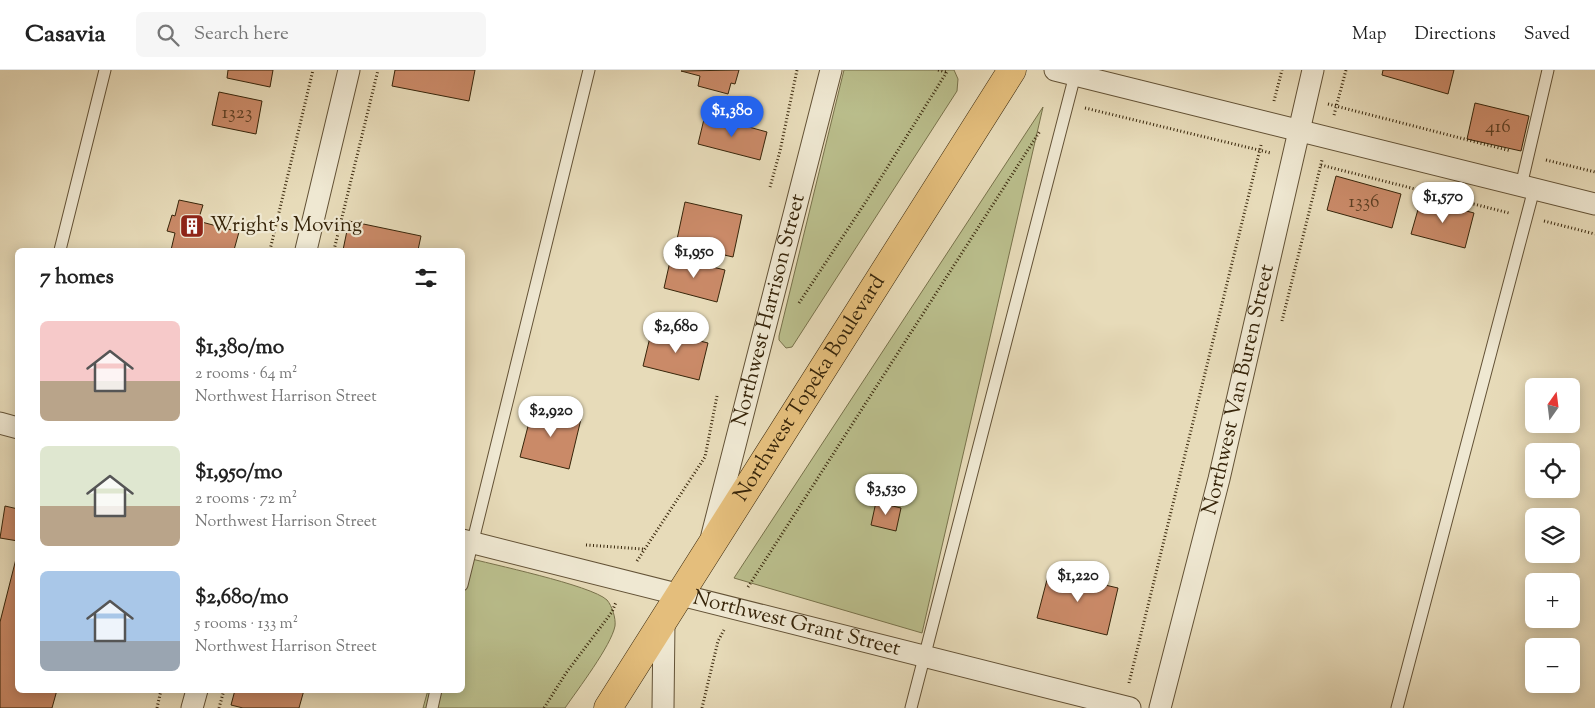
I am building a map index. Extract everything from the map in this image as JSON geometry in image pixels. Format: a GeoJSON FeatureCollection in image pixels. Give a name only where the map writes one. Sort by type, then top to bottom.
{"type":"FeatureCollection","features":[{"type":"Feature","properties":{"kind":"main road","name":"Northwest Topeka Boulevard"},"geometry":{"type":"LineString","coordinates":[[608,708],[1012,70]]}},
{"type":"Feature","properties":{"kind":"street"},"geometry":{"type":"LineString","coordinates":[[306,248],[349,70]]}},
{"type":"Feature","properties":{"kind":"street","name":"Northwest Harrison Street"},"geometry":{"type":"LineString","coordinates":[[708,550],[831,70]]}},
{"type":"Feature","properties":{"kind":"street"},"geometry":{"type":"LineString","coordinates":[[1055,70],[1595,204]]}},
{"type":"Feature","properties":{"kind":"street","name":"Northwest Van Buren Street"},"geometry":{"type":"LineString","coordinates":[[1160,708],[1219,479],[1305,98],[1313,70]]}},
{"type":"Feature","properties":{"kind":"street","name":"Northwest Grant Street"},"geometry":{"type":"LineString","coordinates":[[468,542],[1127,707]]}},
{"type":"Feature","properties":{"kind":"street"},"geometry":{"type":"LineString","coordinates":[[663,708],[664,622]]}},
{"type":"Feature","properties":{"kind":"street"},"geometry":{"type":"LineString","coordinates":[[192,708],[196,693]]}},
{"type":"Feature","properties":{"kind":"lane"},"geometry":{"type":"LineString","coordinates":[[60,248],[105,70]]}},
{"type":"Feature","properties":{"kind":"lane"},"geometry":{"type":"LineString","coordinates":[[465,564],[468,542],[589,70]]}},
{"type":"Feature","properties":{"kind":"lane"},"geometry":{"type":"LineString","coordinates":[[1397,708],[1527,217],[1528,156],[1548,70]]}},
{"type":"Feature","properties":{"kind":"lane"},"geometry":{"type":"LineString","coordinates":[[911,708],[1075,75]]}},
{"type":"Feature","properties":{"kind":"lane"},"geometry":{"type":"LineString","coordinates":[[432,708],[435,693]]}},
{"type":"Feature","properties":{"kind":"path"},"geometry":{"type":"LineString","coordinates":[[270,248],[313,70]]}},
{"type":"Feature","properties":{"kind":"path"},"geometry":{"type":"LineString","coordinates":[[334,248],[378,70]]}},
{"type":"Feature","properties":{"kind":"path"},"geometry":{"type":"LineString","coordinates":[[770,187],[780,151],[797,70]]}},
{"type":"Feature","properties":{"kind":"path"},"geometry":{"type":"LineString","coordinates":[[799,303],[867,200],[947,71],[938,70]]}},
{"type":"Feature","properties":{"kind":"path"},"geometry":{"type":"LineString","coordinates":[[1127,707],[1266,122],[1282,70]]}},
{"type":"Feature","properties":{"kind":"path"},"geometry":{"type":"LineString","coordinates":[[1276,93],[1305,98],[1595,172]]}},
{"type":"Feature","properties":{"kind":"path"},"geometry":{"type":"LineString","coordinates":[[702,708],[718,641],[734,610],[1048,117],[1082,108],[1260,150],[1595,234]]}},
{"type":"Feature","properties":{"kind":"path"},"geometry":{"type":"LineString","coordinates":[[544,708],[566,674],[612,612],[643,549],[704,457],[717,396]]}},
{"type":"Feature","properties":{"kind":"path"},"geometry":{"type":"LineString","coordinates":[[157,708],[160,693]]}},
{"type":"Feature","properties":{"kind":"path"},"geometry":{"type":"LineString","coordinates":[[219,708],[223,693]]}},
{"type":"Feature","properties":{"kind":"green space"},"geometry":{"type":"Polygon","coordinates":[[[844,70],[954,70],[958,79],[957,91],[792,347],[786,348],[779,340],[779,336],[844,70]]]}},
{"type":"Feature","properties":{"kind":"green space"},"geometry":{"type":"Polygon","coordinates":[[[1043,107],[922,633],[734,578],[1043,107]]]}},
{"type":"Feature","properties":{"kind":"green space"},"geometry":{"type":"Polygon","coordinates":[[[465,557],[582,588],[597,594],[609,603],[615,619],[612,634],[607,645],[565,708],[423,708],[427,693],[465,693],[465,557]]]}},
{"type":"Feature","properties":{"kind":"building"},"geometry":{"type":"Polygon","coordinates":[[[228,70],[273,70],[270,87],[227,78],[228,70]]]}},
{"type":"Feature","properties":{"kind":"building"},"geometry":{"type":"Polygon","coordinates":[[[395,70],[475,70],[469,101],[392,86],[395,70]]]}},
{"type":"Feature","properties":{"kind":"building"},"geometry":{"type":"Polygon","coordinates":[[[739,70],[735,84],[731,83],[728,94],[698,86],[700,76],[681,71],[739,70]]]}},
{"type":"Feature","properties":{"kind":"building"},"geometry":{"type":"Polygon","coordinates":[[[1383,70],[1454,70],[1448,94],[1382,75],[1383,70]]]}},
{"type":"Feature","properties":{"kind":"building"},"geometry":{"type":"Polygon","coordinates":[[[219,92],[262,101],[256,134],[212,125],[219,92]]]}},
{"type":"Feature","properties":{"kind":"building"},"geometry":{"type":"Polygon","coordinates":[[[1475,103],[1529,116],[1521,151],[1467,139],[1475,103]]]}},
{"type":"Feature","properties":{"kind":"building"},"geometry":{"type":"Polygon","coordinates":[[[705,115],[767,132],[760,160],[698,144],[705,115]]]}},
{"type":"Feature","properties":{"kind":"building"},"geometry":{"type":"Polygon","coordinates":[[[1336,176],[1401,194],[1392,228],[1327,210],[1336,176]]]}},
{"type":"Feature","properties":{"kind":"building"},"geometry":{"type":"Polygon","coordinates":[[[1421,199],[1474,213],[1465,248],[1411,234],[1421,199]]]}},
{"type":"Feature","properties":{"kind":"building","name":"Wright's Moving"},"geometry":{"type":"Polygon","coordinates":[[[179,200],[203,205],[198,221],[239,232],[235,248],[171,248],[175,233],[167,231],[172,215],[175,216],[179,200]]]}},
{"type":"Feature","properties":{"kind":"building"},"geometry":{"type":"Polygon","coordinates":[[[685,202],[742,215],[733,257],[676,244],[685,202]]]}},
{"type":"Feature","properties":{"kind":"building"},"geometry":{"type":"Polygon","coordinates":[[[349,221],[421,236],[418,248],[343,248],[349,221]]]}},
{"type":"Feature","properties":{"kind":"building"},"geometry":{"type":"Polygon","coordinates":[[[671,257],[725,270],[717,302],[664,288],[671,257]]]}},
{"type":"Feature","properties":{"kind":"building"},"geometry":{"type":"Polygon","coordinates":[[[652,329],[708,343],[699,380],[643,366],[652,329]]]}},
{"type":"Feature","properties":{"kind":"building"},"geometry":{"type":"Polygon","coordinates":[[[533,407],[581,419],[569,469],[520,457],[533,407]]]}},
{"type":"Feature","properties":{"kind":"building"},"geometry":{"type":"Polygon","coordinates":[[[876,502],[901,508],[896,531],[871,525],[876,502]]]}},
{"type":"Feature","properties":{"kind":"building"},"geometry":{"type":"Polygon","coordinates":[[[5,506],[15,508],[15,540],[0,538],[5,506]]]}},
{"type":"Feature","properties":{"kind":"building"},"geometry":{"type":"Polygon","coordinates":[[[15,563],[15,693],[56,693],[52,708],[0,708],[0,622],[15,563]]]}},
{"type":"Feature","properties":{"kind":"building"},"geometry":{"type":"Polygon","coordinates":[[[1049,572],[1118,588],[1107,635],[1037,618],[1049,572]]]}},
{"type":"Feature","properties":{"kind":"building"},"geometry":{"type":"Polygon","coordinates":[[[234,693],[303,693],[299,708],[243,708],[231,705],[234,693]]]}},
{"type":"Feature","properties":{"kind":"place","name":"Wright's Moving"},"geometry":{"type":"Point","coordinates":[192,226]}}]}
